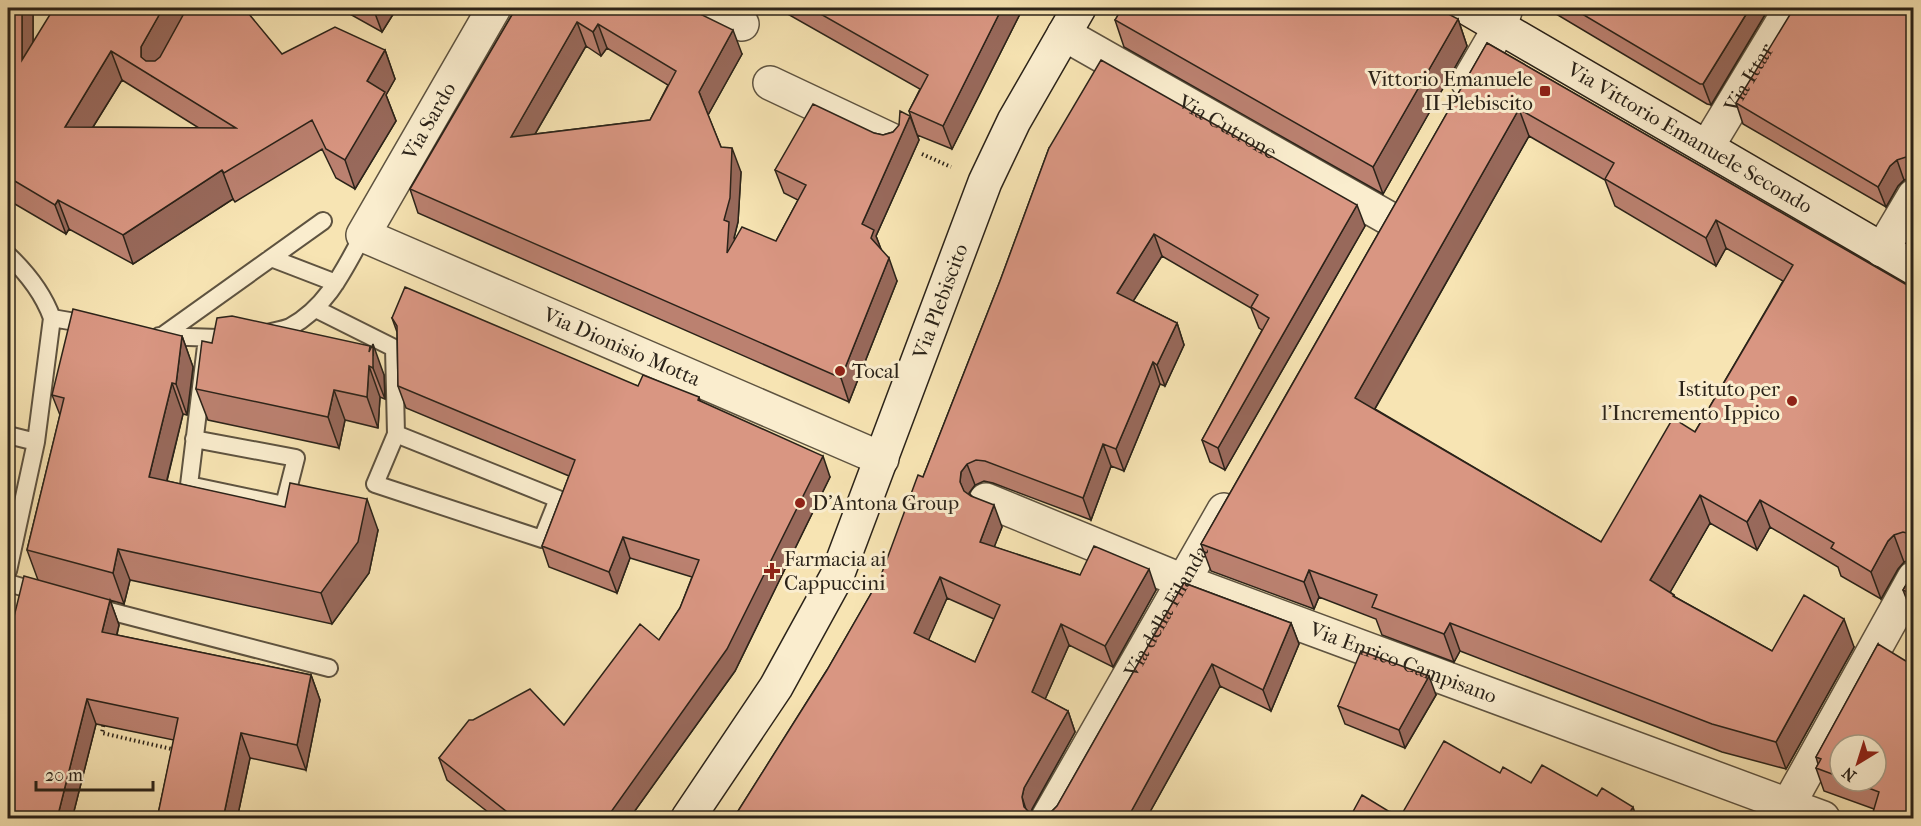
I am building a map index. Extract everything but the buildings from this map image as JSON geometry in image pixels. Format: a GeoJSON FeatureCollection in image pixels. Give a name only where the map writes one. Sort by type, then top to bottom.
{"type":"FeatureCollection","features":[{"type":"Feature","properties":{"kind":"street","name":"Via Sardo"},"geometry":{"type":"LineString","coordinates":[[363,235],[494,8]]}},
{"type":"Feature","properties":{"kind":"street"},"geometry":{"type":"LineString","coordinates":[[713,8],[742,24]]}},
{"type":"Feature","properties":{"kind":"street","name":"Via Vittorio Emanuele Secondo"},"geometry":{"type":"LineString","coordinates":[[1467,8],[1503,17],[1707,147],[1914,268]]}},
{"type":"Feature","properties":{"kind":"street","name":"Via Ittar"},"geometry":{"type":"LineString","coordinates":[[1707,147],[1791,8]]}},
{"type":"Feature","properties":{"kind":"street"},"geometry":{"type":"LineString","coordinates":[[1453,108],[1503,17]]}},
{"type":"Feature","properties":{"kind":"street","name":"Via Plebiscito"},"geometry":{"type":"LineString","coordinates":[[688,819],[776,687],[837,576],[985,182],[1014,121],[1071,21]]}},
{"type":"Feature","properties":{"kind":"street","name":"Via Cutrone"},"geometry":{"type":"LineString","coordinates":[[1071,21],[1384,229],[1407,189]]}},
{"type":"Feature","properties":{"kind":"street"},"geometry":{"type":"LineString","coordinates":[[770,83],[891,140]]}},
{"type":"Feature","properties":{"kind":"street"},"geometry":{"type":"LineString","coordinates":[[1882,250],[1914,196]]}},
{"type":"Feature","properties":{"kind":"street","name":"Via Dionisio Motta"},"geometry":{"type":"LineString","coordinates":[[363,235],[882,459]]}},
{"type":"Feature","properties":{"kind":"street","name":"Via della Filanda"},"geometry":{"type":"LineString","coordinates":[[1048,819],[1237,488]]}},
{"type":"Feature","properties":{"kind":"street","name":"Via Enrico Campisano"},"geometry":{"type":"LineString","coordinates":[[986,500],[1184,580],[1784,812],[1823,819]]}},
{"type":"Feature","properties":{"kind":"street"},"geometry":{"type":"LineString","coordinates":[[1784,812],[1914,578]]}},
{"type":"Feature","properties":{"kind":"lane"},"geometry":{"type":"LineString","coordinates":[[162,336],[323,221]]}},
{"type":"Feature","properties":{"kind":"lane"},"geometry":{"type":"LineString","coordinates":[[255,336],[288,328],[316,309],[336,283],[363,235]]}},
{"type":"Feature","properties":{"kind":"lane"},"geometry":{"type":"LineString","coordinates":[[8,255],[29,275],[46,302],[52,318],[36,442],[8,571]]}},
{"type":"Feature","properties":{"kind":"lane"},"geometry":{"type":"LineString","coordinates":[[271,258],[336,283]]}},
{"type":"Feature","properties":{"kind":"lane"},"geometry":{"type":"LineString","coordinates":[[316,309],[394,348],[396,434],[375,484],[542,539],[558,499],[396,434]]}},
{"type":"Feature","properties":{"kind":"lane"},"geometry":{"type":"LineString","coordinates":[[52,318],[107,327]]}},
{"type":"Feature","properties":{"kind":"lane"},"geometry":{"type":"LineString","coordinates":[[140,333],[207,338],[231,337]]}},
{"type":"Feature","properties":{"kind":"lane"},"geometry":{"type":"LineString","coordinates":[[195,439],[296,458],[284,505],[189,486],[207,338]]}},
{"type":"Feature","properties":{"kind":"lane"},"geometry":{"type":"LineString","coordinates":[[8,435],[36,442]]}},
{"type":"Feature","properties":{"kind":"lane"},"geometry":{"type":"LineString","coordinates":[[8,583],[329,668]]}},
{"type":"Feature","properties":{"kind":"path"},"geometry":{"type":"LineString","coordinates":[[891,140],[985,182]]}},
{"type":"Feature","properties":{"kind":"path"},"geometry":{"type":"LineString","coordinates":[[107,710],[102,733],[177,751]]}},
{"type":"Feature","properties":{"kind":"place","name":"Vittorio Emanuele II-Plebiscito"},"geometry":{"type":"Point","coordinates":[1545,91]}},
{"type":"Feature","properties":{"kind":"place","name":"Tocal"},"geometry":{"type":"Point","coordinates":[840,371]}},
{"type":"Feature","properties":{"kind":"place","name":"Istituto per l'Incremento Ippico"},"geometry":{"type":"Point","coordinates":[1792,401]}},
{"type":"Feature","properties":{"kind":"place","name":"D'Antona Group"},"geometry":{"type":"Point","coordinates":[800,503]}},
{"type":"Feature","properties":{"kind":"place","name":"Farmacia ai Cappuccini"},"geometry":{"type":"Point","coordinates":[772,571]}}]}
